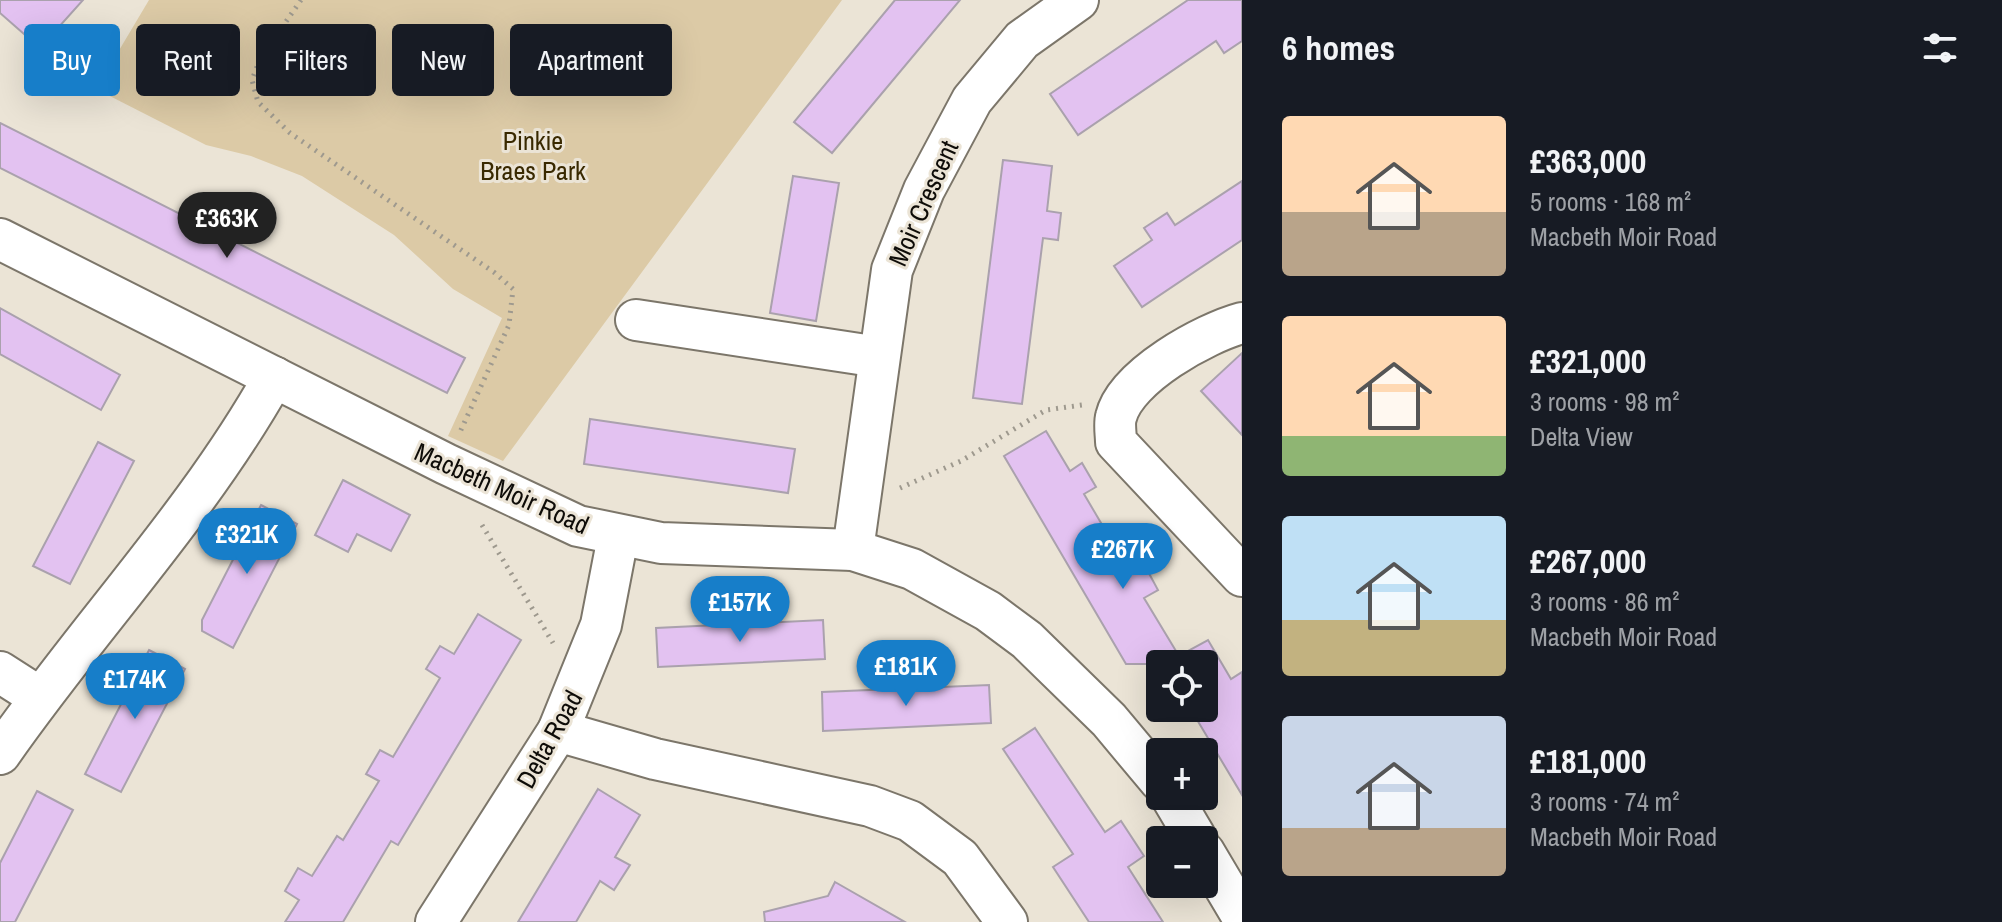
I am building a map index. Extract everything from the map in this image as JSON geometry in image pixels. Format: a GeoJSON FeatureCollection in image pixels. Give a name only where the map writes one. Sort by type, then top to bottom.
{"type":"FeatureCollection","features":[{"type":"Feature","properties":{"kind":"street","name":"Moir Crescent"},"geometry":{"type":"LineString","coordinates":[[853,550],[892,270],[924,190],[972,100],[1022,40],[1078,0]]}},
{"type":"Feature","properties":{"kind":"street","name":"Macbeth Moir Road"},"geometry":{"type":"LineString","coordinates":[[0,239],[538,510],[618,537],[661,543],[853,550],[912,569],[988,611],[1027,640],[1109,720],[1146,764]]}},
{"type":"Feature","properties":{"kind":"street"},"geometry":{"type":"LineString","coordinates":[[636,320],[879,357]]}},
{"type":"Feature","properties":{"kind":"street"},"geometry":{"type":"LineString","coordinates":[[1242,323],[1214,330],[1145,376],[1116,417],[1116,442],[1242,576]]}},
{"type":"Feature","properties":{"kind":"street"},"geometry":{"type":"LineString","coordinates":[[0,754],[39,697],[205,487],[247,427],[274,377]]}},
{"type":"Feature","properties":{"kind":"street","name":"Delta Road"},"geometry":{"type":"LineString","coordinates":[[436,922],[558,731],[579,686],[601,625],[618,537]]}},
{"type":"Feature","properties":{"kind":"street"},"geometry":{"type":"LineString","coordinates":[[0,672],[39,697]]}},
{"type":"Feature","properties":{"kind":"street"},"geometry":{"type":"LineString","coordinates":[[558,731],[655,759],[870,806],[910,821],[960,858],[1007,922]]}},
{"type":"Feature","properties":{"kind":"street"},"geometry":{"type":"LineString","coordinates":[[1218,876],[1242,916]]}},
{"type":"Feature","properties":{"kind":"path"},"geometry":{"type":"LineString","coordinates":[[301,0],[260,59],[252,80],[258,102],[290,133],[495,273],[513,289],[509,325],[446,464]]}},
{"type":"Feature","properties":{"kind":"path"},"geometry":{"type":"LineString","coordinates":[[859,506],[961,461],[1046,410],[1126,399]]}},
{"type":"Feature","properties":{"kind":"path"},"geometry":{"type":"LineString","coordinates":[[477,516],[579,686]]}},
{"type":"Feature","properties":{"kind":"green space","name":"Pinkie Braes Park"},"geometry":{"type":"Polygon","coordinates":[[[149,0],[842,0],[503,461],[448,436],[502,318],[453,289],[394,235],[302,176],[251,156],[206,145],[110,96],[120,96],[120,49],[149,0]]]}},
{"type":"Feature","properties":{"kind":"building"},"geometry":{"type":"Polygon","coordinates":[[[0,0],[83,0],[62,24],[24,24],[24,34],[0,13],[0,0]]]}},
{"type":"Feature","properties":{"kind":"building"},"geometry":{"type":"Polygon","coordinates":[[[895,0],[960,0],[832,153],[794,122],[895,0]]]}},
{"type":"Feature","properties":{"kind":"building"},"geometry":{"type":"Polygon","coordinates":[[[1188,0],[1242,0],[1242,41],[1224,53],[1216,41],[1078,135],[1050,94],[1188,0]]]}},
{"type":"Feature","properties":{"kind":"building"},"geometry":{"type":"Polygon","coordinates":[[[0,123],[465,358],[447,393],[0,168],[0,123]]]}},
{"type":"Feature","properties":{"kind":"building"},"geometry":{"type":"Polygon","coordinates":[[[1003,160],[1052,166],[1047,211],[1061,213],[1058,240],[1043,238],[1022,404],[973,398],[1003,160]]]}},
{"type":"Feature","properties":{"kind":"building"},"geometry":{"type":"Polygon","coordinates":[[[793,176],[839,183],[816,321],[770,313],[793,176]]]}},
{"type":"Feature","properties":{"kind":"building"},"geometry":{"type":"Polygon","coordinates":[[[1242,181],[1242,240],[1142,307],[1114,266],[1152,240],[1144,228],[1167,213],[1175,225],[1242,181]]]}},
{"type":"Feature","properties":{"kind":"building"},"geometry":{"type":"Polygon","coordinates":[[[0,308],[120,375],[101,410],[0,354],[0,308]]]}},
{"type":"Feature","properties":{"kind":"building"},"geometry":{"type":"Polygon","coordinates":[[[1242,353],[1242,435],[1201,391],[1242,353]]]}},
{"type":"Feature","properties":{"kind":"building"},"geometry":{"type":"Polygon","coordinates":[[[590,419],[795,449],[788,493],[584,464],[590,419]]]}},
{"type":"Feature","properties":{"kind":"building"},"geometry":{"type":"Polygon","coordinates":[[[1046,431],[1070,471],[1082,463],[1096,487],[1084,494],[1131,574],[1145,566],[1158,590],[1144,598],[1175,650],[1146,650],[1146,664],[1126,664],[1004,456],[1046,431]]]}},
{"type":"Feature","properties":{"kind":"building"},"geometry":{"type":"Polygon","coordinates":[[[98,442],[134,461],[70,584],[33,566],[98,442]]]}},
{"type":"Feature","properties":{"kind":"building"},"geometry":{"type":"Polygon","coordinates":[[[343,480],[410,515],[391,551],[357,534],[348,552],[315,535],[343,480]]]}},
{"type":"Feature","properties":{"kind":"building"},"geometry":{"type":"Polygon","coordinates":[[[261,505],[297,524],[233,648],[202,631],[202,620],[261,505]]]}},
{"type":"Feature","properties":{"kind":"building"},"geometry":{"type":"Polygon","coordinates":[[[478,614],[521,640],[398,845],[391,841],[343,922],[285,922],[299,900],[285,891],[298,868],[312,876],[337,836],[343,840],[379,781],[366,774],[380,750],[393,757],[440,678],[426,669],[440,646],[454,654],[478,614]]]}},
{"type":"Feature","properties":{"kind":"building"},"geometry":{"type":"Polygon","coordinates":[[[823,620],[825,659],[658,667],[656,628],[823,620]]]}},
{"type":"Feature","properties":{"kind":"building"},"geometry":{"type":"Polygon","coordinates":[[[1208,640],[1214,650],[1190,650],[1208,640]]]}},
{"type":"Feature","properties":{"kind":"building"},"geometry":{"type":"Polygon","coordinates":[[[149,650],[185,669],[121,792],[85,774],[149,650]]]}},
{"type":"Feature","properties":{"kind":"building"},"geometry":{"type":"Polygon","coordinates":[[[1218,657],[1231,679],[1242,672],[1242,795],[1218,755],[1218,738],[1208,738],[1198,722],[1218,722],[1218,657]]]}},
{"type":"Feature","properties":{"kind":"building"},"geometry":{"type":"Polygon","coordinates":[[[989,685],[991,723],[823,731],[822,692],[989,685]]]}},
{"type":"Feature","properties":{"kind":"building"},"geometry":{"type":"Polygon","coordinates":[[[1035,728],[1105,832],[1121,821],[1144,856],[1128,867],[1163,922],[1089,922],[1053,867],[1073,854],[1003,749],[1035,728]]]}},
{"type":"Feature","properties":{"kind":"building"},"geometry":{"type":"Polygon","coordinates":[[[598,789],[640,815],[615,857],[630,865],[614,890],[600,881],[576,922],[518,922],[598,789]]]}},
{"type":"Feature","properties":{"kind":"building"},"geometry":{"type":"Polygon","coordinates":[[[37,791],[73,810],[15,922],[0,922],[0,863],[37,791]]]}},
{"type":"Feature","properties":{"kind":"building"},"geometry":{"type":"Polygon","coordinates":[[[835,882],[905,922],[765,922],[764,912],[828,896],[835,882]]]}}]}
